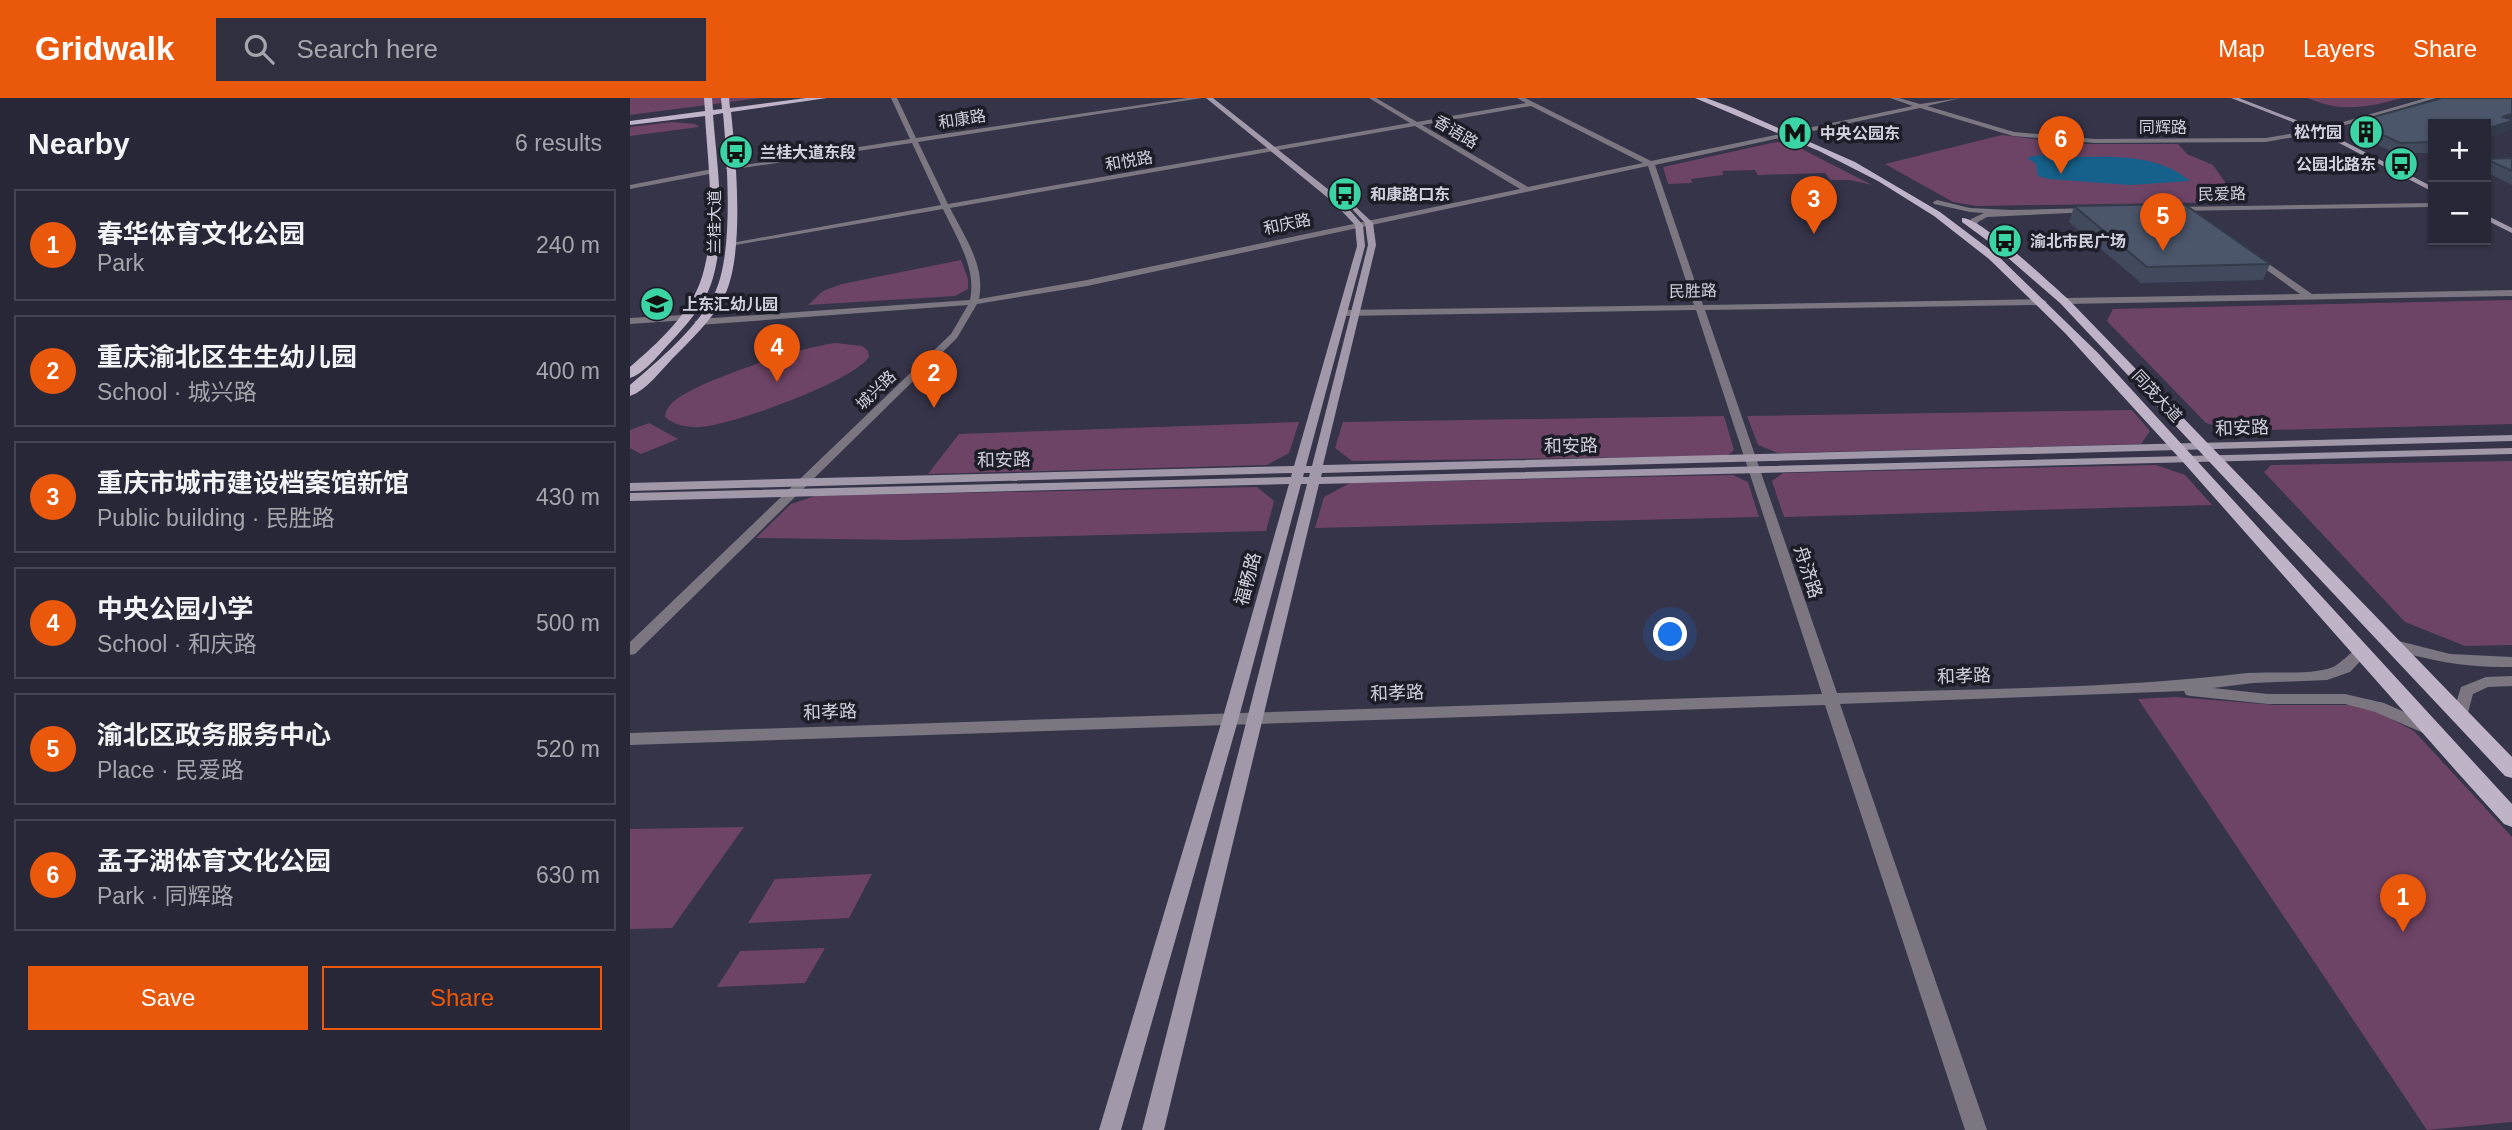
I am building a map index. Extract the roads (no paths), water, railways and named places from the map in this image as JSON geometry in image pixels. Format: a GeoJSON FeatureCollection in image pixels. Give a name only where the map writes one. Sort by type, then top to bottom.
{"type":"FeatureCollection","features":[{"type":"Feature","properties":{"kind":"main road"},"geometry":{"type":"LineString","coordinates":[[736,98],[776,101]]}},
{"type":"Feature","properties":{"kind":"main road"},"geometry":{"type":"LineString","coordinates":[[726,105],[791,98]]}},
{"type":"Feature","properties":{"kind":"main road"},"geometry":{"type":"LineString","coordinates":[[633,120],[707,104],[823,98]]}},
{"type":"Feature","properties":{"kind":"main road"},"geometry":{"type":"LineString","coordinates":[[1209,98],[1278,149]]}},
{"type":"Feature","properties":{"kind":"main road"},"geometry":{"type":"LineString","coordinates":[[1219,98],[1363,222]]}},
{"type":"Feature","properties":{"kind":"main road","name":"同茂大道"},"geometry":{"type":"LineString","coordinates":[[1699,98],[1791,132],[1936,213],[1987,251],[2042,302],[2179,447],[2428,729],[2512,818]]}},
{"type":"Feature","properties":{"kind":"main road","name":"同茂大道"},"geometry":{"type":"LineString","coordinates":[[1713,98],[1892,175],[1996,242],[2064,301],[2512,770]]}},
{"type":"Feature","properties":{"kind":"main road"},"geometry":{"type":"LineString","coordinates":[[2234,98],[2323,130],[2428,187]]}},
{"type":"Feature","properties":{"kind":"main road"},"geometry":{"type":"LineString","coordinates":[[2245,98],[2323,130],[2431,182]]}},
{"type":"Feature","properties":{"kind":"main road"},"geometry":{"type":"LineString","coordinates":[[726,125],[735,117],[776,101]]}},
{"type":"Feature","properties":{"kind":"main road"},"geometry":{"type":"LineString","coordinates":[[649,121],[707,104]]}},
{"type":"Feature","properties":{"kind":"main road","name":"兰桂大道"},"geometry":{"type":"LineString","coordinates":[[630,374],[682,320],[701,294],[710,271],[712,172],[711,127],[707,104]]}},
{"type":"Feature","properties":{"kind":"main road","name":"兰桂大道"},"geometry":{"type":"LineString","coordinates":[[630,392],[655,370],[722,292],[729,267],[730,244],[726,105]]}},
{"type":"Feature","properties":{"kind":"main road"},"geometry":{"type":"LineString","coordinates":[[633,120],[693,120],[711,127]]}},
{"type":"Feature","properties":{"kind":"main road"},"geometry":{"type":"LineString","coordinates":[[2491,212],[2512,223]]}},
{"type":"Feature","properties":{"kind":"main road"},"geometry":{"type":"LineString","coordinates":[[2491,220],[2512,231]]}},
{"type":"Feature","properties":{"kind":"main road","name":"福畅路"},"geometry":{"type":"LineString","coordinates":[[1153,1129],[1315,475],[1349,313],[1363,222]]}},
{"type":"Feature","properties":{"kind":"main road","name":"福畅路"},"geometry":{"type":"LineString","coordinates":[[1110,1130],[1231,717],[1296,475],[1349,313]]}},
{"type":"Feature","properties":{"kind":"main road","name":"和安路"},"geometry":{"type":"LineString","coordinates":[[630,487],[1754,465],[2190,460],[2211,453],[2512,438]]}},
{"type":"Feature","properties":{"kind":"main road","name":"和安路"},"geometry":{"type":"LineString","coordinates":[[1754,465],[2179,447],[2211,453],[2512,451]]}},
{"type":"Feature","properties":{"kind":"main road","name":"和安路"},"geometry":{"type":"LineString","coordinates":[[630,497],[1296,475]]}},
{"type":"Feature","properties":{"kind":"street"},"geometry":{"type":"LineString","coordinates":[[894,98],[973,264],[977,278],[976,300]]}},
{"type":"Feature","properties":{"kind":"street","name":"和康路"},"geometry":{"type":"LineString","coordinates":[[729,169],[1199,98]]}},
{"type":"Feature","properties":{"kind":"street","name":"香语路"},"geometry":{"type":"LineString","coordinates":[[1372,98],[1524,188]]}},
{"type":"Feature","properties":{"kind":"street","name":"同辉路"},"geometry":{"type":"LineString","coordinates":[[1894,98],[2013,134],[2068,140],[2266,140],[2323,130],[2433,98]]}},
{"type":"Feature","properties":{"kind":"street","name":"和庆路"},"geometry":{"type":"LineString","coordinates":[[701,319],[976,300],[1087,283],[1942,98]]}},
{"type":"Feature","properties":{"kind":"street","name":"和庆路"},"geometry":{"type":"LineString","coordinates":[[1915,105],[1958,98]]}},
{"type":"Feature","properties":{"kind":"street"},"geometry":{"type":"LineString","coordinates":[[1526,101],[1649,162]]}},
{"type":"Feature","properties":{"kind":"street","name":"和悦路"},"geometry":{"type":"LineString","coordinates":[[730,244],[1278,149],[1526,101]]}},
{"type":"Feature","properties":{"kind":"street","name":"舟济路"},"geometry":{"type":"LineString","coordinates":[[1649,162],[1754,465],[1830,700],[1976,1130]]}},
{"type":"Feature","properties":{"kind":"street"},"geometry":{"type":"LineString","coordinates":[[630,187],[712,172]]}},
{"type":"Feature","properties":{"kind":"street"},"geometry":{"type":"LineString","coordinates":[[1937,202],[1970,210],[2011,212],[2105,210]]}},
{"type":"Feature","properties":{"kind":"street","name":"民爱路"},"geometry":{"type":"LineString","coordinates":[[2160,209],[2428,205]]}},
{"type":"Feature","properties":{"kind":"street"},"geometry":{"type":"LineString","coordinates":[[2186,209],[2205,222]]}},
{"type":"Feature","properties":{"kind":"street"},"geometry":{"type":"LineString","coordinates":[[1973,226],[1974,221],[1985,215],[2011,212]]}},
{"type":"Feature","properties":{"kind":"street"},"geometry":{"type":"LineString","coordinates":[[2247,252],[2310,297]]}},
{"type":"Feature","properties":{"kind":"street"},"geometry":{"type":"LineString","coordinates":[[2064,301],[2512,293]]}},
{"type":"Feature","properties":{"kind":"street","name":"城兴路"},"geometry":{"type":"LineString","coordinates":[[630,650],[954,337],[976,300]]}},
{"type":"Feature","properties":{"kind":"street","name":"民胜路"},"geometry":{"type":"LineString","coordinates":[[1349,313],[2042,302]]}},
{"type":"Feature","properties":{"kind":"street"},"geometry":{"type":"LineString","coordinates":[[630,324],[682,320]]}},
{"type":"Feature","properties":{"kind":"street"},"geometry":{"type":"LineString","coordinates":[[2391,644],[2429,656],[2469,663],[2512,662]]}},
{"type":"Feature","properties":{"kind":"street"},"geometry":{"type":"LineString","coordinates":[[2165,688],[2253,678],[2327,675],[2345,668],[2362,652]]}},
{"type":"Feature","properties":{"kind":"street"},"geometry":{"type":"LineString","coordinates":[[2460,716],[2466,691],[2486,682],[2512,681]]}},
{"type":"Feature","properties":{"kind":"street"},"geometry":{"type":"LineString","coordinates":[[2165,688],[2268,699],[2345,699],[2379,707],[2428,729]]}},
{"type":"Feature","properties":{"kind":"street","name":"和孝路"},"geometry":{"type":"LineString","coordinates":[[630,739],[1256,716],[2165,688]]}},
{"type":"Feature","properties":{"kind":"water"},"geometry":{"type":"Polygon","coordinates":[[[2038,155],[2138,159],[2174,170],[2190,181],[2130,185],[2049,179],[2038,176],[2036,164],[2027,158],[2038,155]]]}},
{"type":"Feature","properties":{"kind":"place","name":"松竹园"},"geometry":{"type":"Point","coordinates":[2366,132]}},
{"type":"Feature","properties":{"kind":"place","name":"中央公园东"},"geometry":{"type":"Point","coordinates":[1795,133]}},
{"type":"Feature","properties":{"kind":"place","name":"兰桂大道东段"},"geometry":{"type":"Point","coordinates":[736,152]}},
{"type":"Feature","properties":{"kind":"place","name":"公园北路东"},"geometry":{"type":"Point","coordinates":[2401,164]}},
{"type":"Feature","properties":{"kind":"place","name":"孟子湖体育文化公园"},"geometry":{"type":"Point","coordinates":[2061,174]}},
{"type":"Feature","properties":{"kind":"place","name":"和康路口东"},"geometry":{"type":"Point","coordinates":[1345,194]}},
{"type":"Feature","properties":{"kind":"place","name":"重庆市城市建设档案馆新馆"},"geometry":{"type":"Point","coordinates":[1814,234]}},
{"type":"Feature","properties":{"kind":"place","name":"渝北市民广场"},"geometry":{"type":"Point","coordinates":[2005,241]}},
{"type":"Feature","properties":{"kind":"place","name":"渝北区政务服务中心"},"geometry":{"type":"Point","coordinates":[2163,251]}},
{"type":"Feature","properties":{"kind":"place","name":"上东汇幼儿园"},"geometry":{"type":"Point","coordinates":[657,304]}},
{"type":"Feature","properties":{"kind":"place","name":"中央公园小学"},"geometry":{"type":"Point","coordinates":[777,382]}},
{"type":"Feature","properties":{"kind":"place","name":"重庆渝北区生生幼儿园"},"geometry":{"type":"Point","coordinates":[934,408]}},
{"type":"Feature","properties":{"kind":"place","name":"春华体育文化公园"},"geometry":{"type":"Point","coordinates":[2403,932]}}]}
